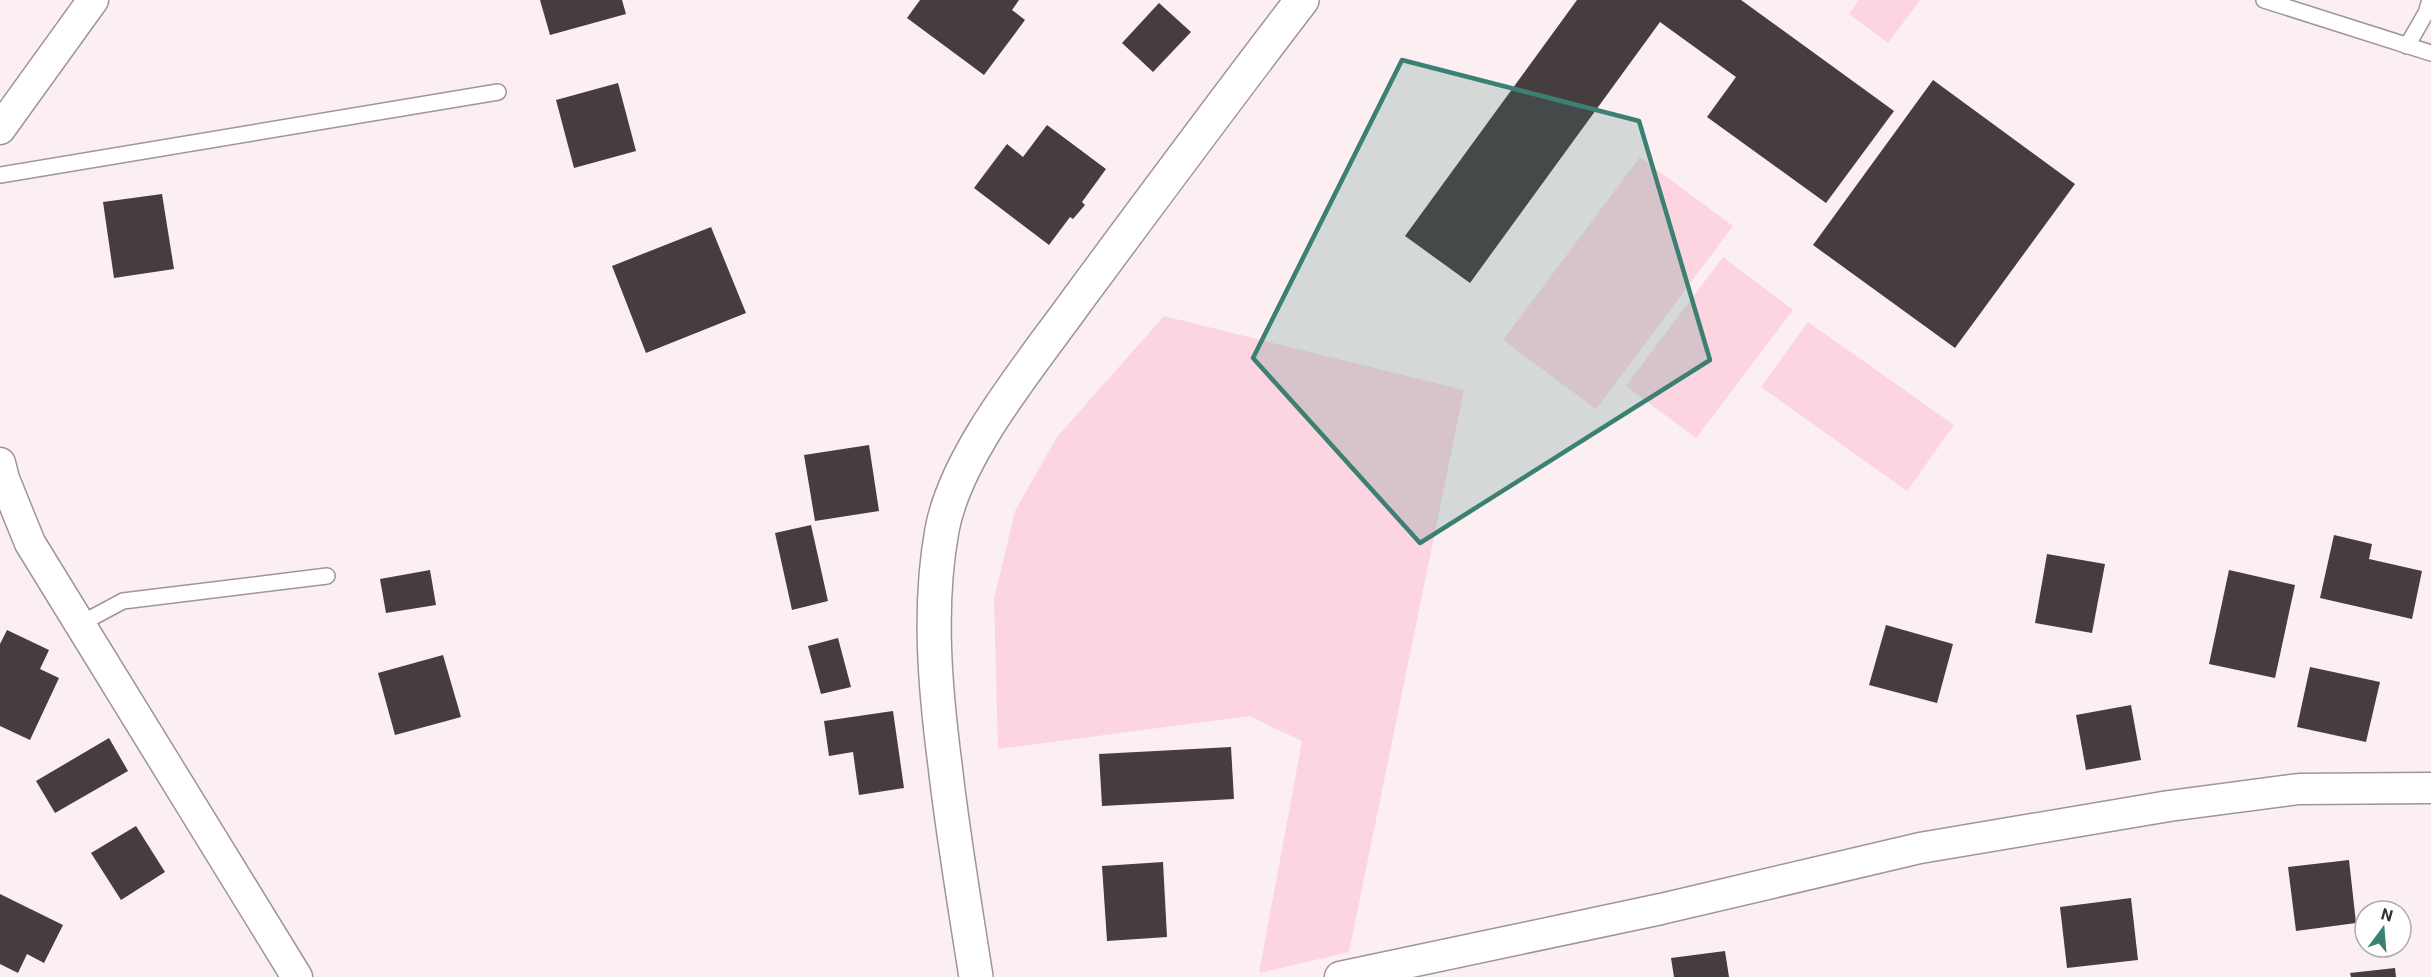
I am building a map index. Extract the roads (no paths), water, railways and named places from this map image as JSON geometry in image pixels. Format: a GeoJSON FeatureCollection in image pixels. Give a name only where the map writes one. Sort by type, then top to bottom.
{"type":"FeatureCollection","features":[{"type":"Feature","properties":{"kind":"main road"},"geometry":{"type":"LineString","coordinates":[[976,977],[955,846],[935,684],[937,565],[942,526],[974,451],[1002,404],[1169,176],[1302,0]]}},
{"type":"Feature","properties":{"kind":"street"},"geometry":{"type":"LineString","coordinates":[[0,129],[93,0]]}},
{"type":"Feature","properties":{"kind":"street"},"geometry":{"type":"LineString","coordinates":[[0,463],[6,499],[30,543],[297,977]]}},
{"type":"Feature","properties":{"kind":"street"},"geometry":{"type":"LineString","coordinates":[[1340,977],[1661,909],[1920,848],[2169,806],[2299,789],[2431,788]]}},
{"type":"Feature","properties":{"kind":"lane"},"geometry":{"type":"LineString","coordinates":[[2264,0],[2431,54]]}},
{"type":"Feature","properties":{"kind":"lane"},"geometry":{"type":"LineString","coordinates":[[2407,46],[2427,13],[2430,0]]}},
{"type":"Feature","properties":{"kind":"lane"},"geometry":{"type":"LineString","coordinates":[[0,175],[498,92]]}},
{"type":"Feature","properties":{"kind":"lane"},"geometry":{"type":"LineString","coordinates":[[80,624],[123,602],[327,576]]}}]}
